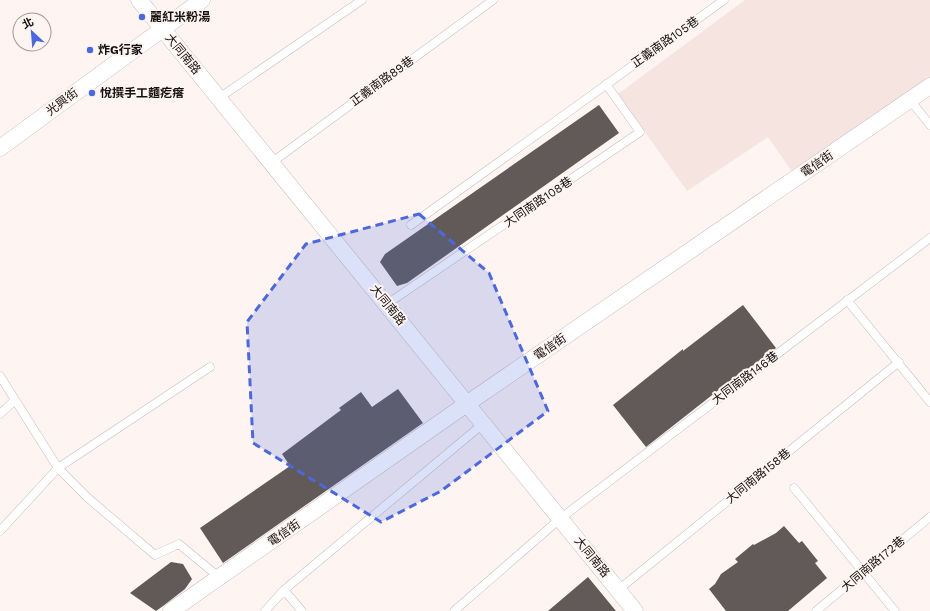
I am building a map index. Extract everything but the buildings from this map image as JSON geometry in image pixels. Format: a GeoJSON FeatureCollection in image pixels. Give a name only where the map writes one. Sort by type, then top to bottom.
{"type":"FeatureCollection","features":[{"type":"Feature","properties":{"kind":"street","name":"大同南路"},"geometry":{"type":"LineString","coordinates":[[139,0],[468,403],[635,611]]}},
{"type":"Feature","properties":{"kind":"street","name":"光興街"},"geometry":{"type":"LineString","coordinates":[[0,148],[202,0]]}},
{"type":"Feature","properties":{"kind":"street","name":"電信街"},"geometry":{"type":"LineString","coordinates":[[171,611],[468,403],[930,86]]}},
{"type":"Feature","properties":{"kind":"lane"},"geometry":{"type":"LineString","coordinates":[[219,98],[362,0]]}},
{"type":"Feature","properties":{"kind":"lane","name":"正義南路89巷"},"geometry":{"type":"LineString","coordinates":[[271,163],[493,0]]}},
{"type":"Feature","properties":{"kind":"lane","name":"正義南路105巷"},"geometry":{"type":"LineString","coordinates":[[411,225],[724,0]]}},
{"type":"Feature","properties":{"kind":"lane","name":"大同南路108巷"},"geometry":{"type":"LineString","coordinates":[[387,304],[640,132],[606,84]]}},
{"type":"Feature","properties":{"kind":"lane"},"geometry":{"type":"LineString","coordinates":[[910,100],[930,125]]}},
{"type":"Feature","properties":{"kind":"lane","name":"大同南路146巷"},"geometry":{"type":"LineString","coordinates":[[454,611],[561,518],[930,238]]}},
{"type":"Feature","properties":{"kind":"lane"},"geometry":{"type":"LineString","coordinates":[[847,300],[899,362],[930,402]]}},
{"type":"Feature","properties":{"kind":"lane","name":"大同南路158巷"},"geometry":{"type":"LineString","coordinates":[[618,590],[899,362]]}},
{"type":"Feature","properties":{"kind":"lane"},"geometry":{"type":"LineString","coordinates":[[0,531],[58,468],[210,367]]}},
{"type":"Feature","properties":{"kind":"lane"},"geometry":{"type":"LineString","coordinates":[[0,376],[58,468],[88,498],[155,555],[179,544],[220,578]]}},
{"type":"Feature","properties":{"kind":"lane"},"geometry":{"type":"LineString","coordinates":[[0,414],[15,400]]}},
{"type":"Feature","properties":{"kind":"lane"},"geometry":{"type":"LineString","coordinates":[[265,611],[284,590],[484,423]]}},
{"type":"Feature","properties":{"kind":"lane"},"geometry":{"type":"LineString","coordinates":[[794,488],[895,611]]}},
{"type":"Feature","properties":{"kind":"lane","name":"大同南路172巷"},"geometry":{"type":"LineString","coordinates":[[816,611],[930,517]]}},
{"type":"Feature","properties":{"kind":"lane"},"geometry":{"type":"LineString","coordinates":[[284,590],[302,611]]}},
{"type":"Feature","properties":{"kind":"highlighted area"},"geometry":{"type":"Polygon","coordinates":[[[419,214],[489,273],[548,411],[441,491],[381,522],[253,443],[247,322],[306,244],[419,214]]]}},
{"type":"Feature","properties":{"kind":"shaded area"},"geometry":{"type":"Polygon","coordinates":[[[745,0],[930,0],[930,79],[793,173],[768,137],[687,191],[618,94],[745,0]]]}},
{"type":"Feature","properties":{"kind":"place","name":"麗紅米粉湯"},"geometry":{"type":"Point","coordinates":[142,17]}},
{"type":"Feature","properties":{"kind":"place","name":"炸G行家"},"geometry":{"type":"Point","coordinates":[90,50]}},
{"type":"Feature","properties":{"kind":"place","name":"悅撰手工麵疙瘩"},"geometry":{"type":"Point","coordinates":[92,93]}}]}
